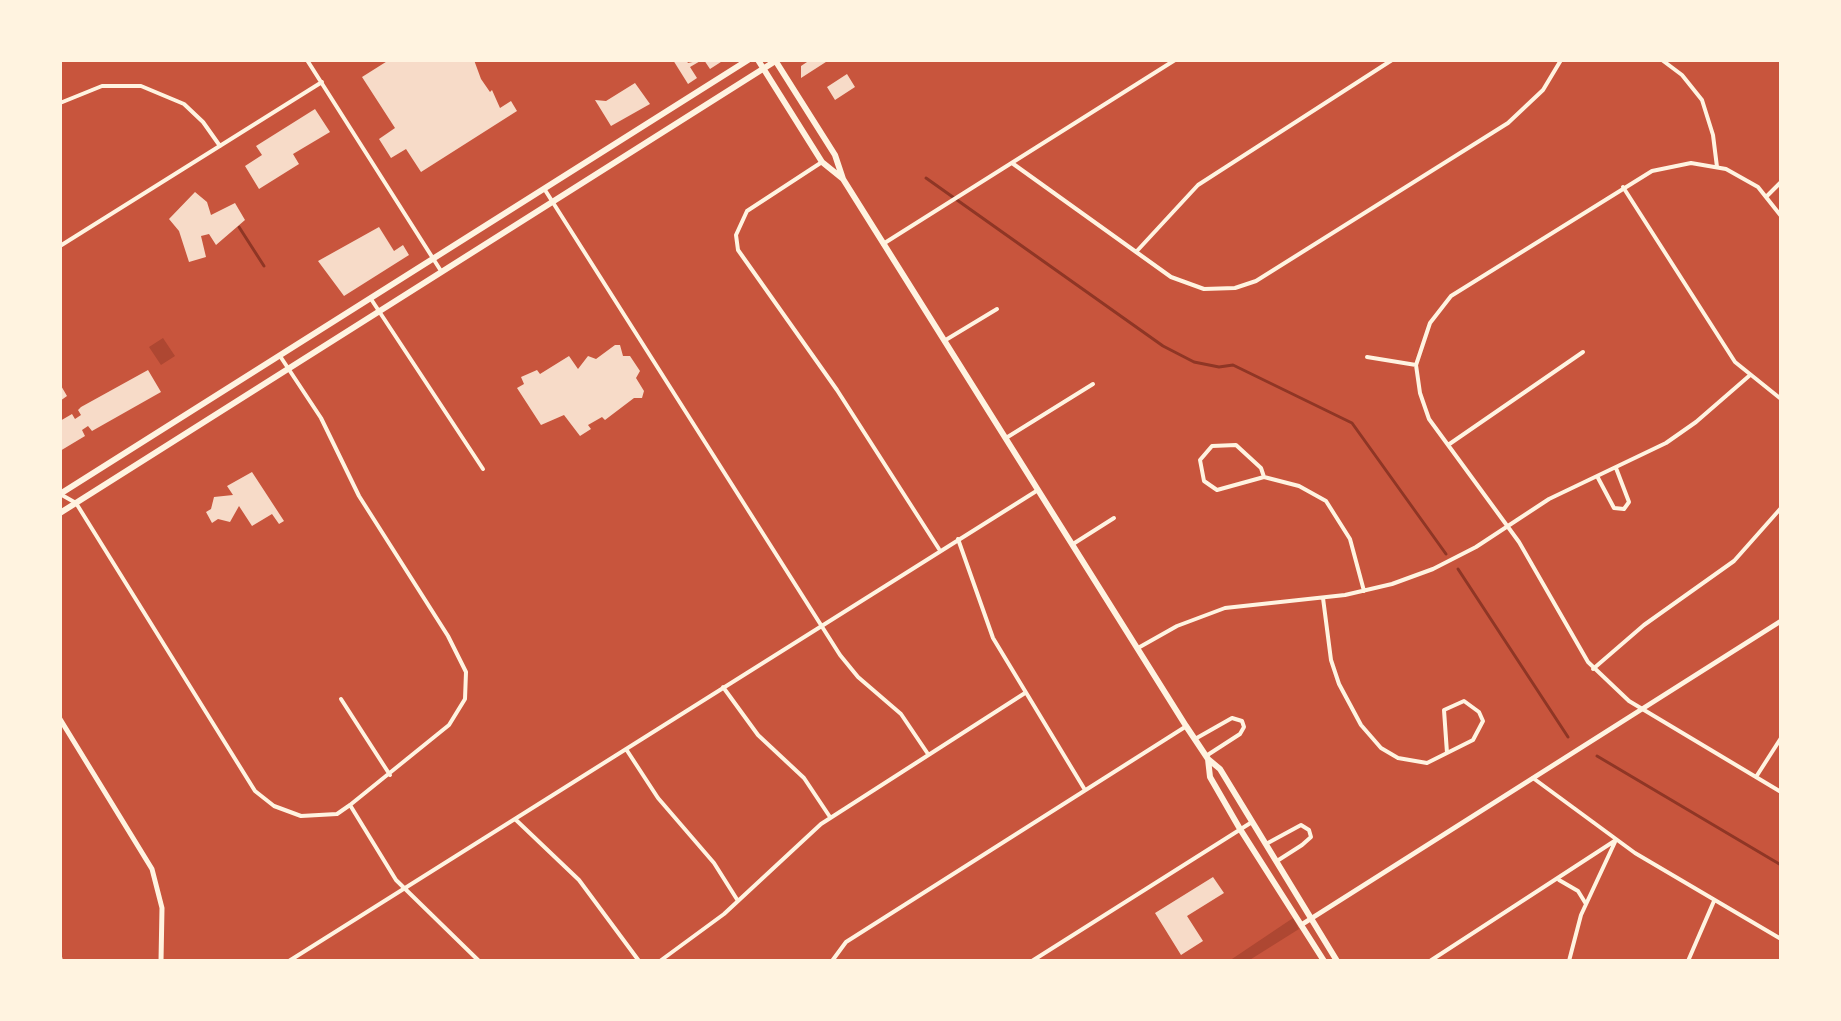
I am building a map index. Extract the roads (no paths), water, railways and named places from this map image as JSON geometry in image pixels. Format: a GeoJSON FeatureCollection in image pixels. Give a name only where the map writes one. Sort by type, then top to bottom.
{"type":"FeatureCollection","features":[{"type":"Feature","properties":{"kind":"main road"},"geometry":{"type":"LineString","coordinates":[[60,494],[748,60]]}},
{"type":"Feature","properties":{"kind":"main road"},"geometry":{"type":"LineString","coordinates":[[758,60],[822,162],[843,179]]}},
{"type":"Feature","properties":{"kind":"main road"},"geometry":{"type":"LineString","coordinates":[[60,513],[776,60],[835,155],[843,179],[883,244],[1186,726],[1207,757],[1220,769],[1337,961]]}},
{"type":"Feature","properties":{"kind":"main road"},"geometry":{"type":"LineString","coordinates":[[1207,757],[1210,777],[1324,961]]}},
{"type":"Feature","properties":{"kind":"street"},"geometry":{"type":"LineString","coordinates":[[307,60],[441,271]]}},
{"type":"Feature","properties":{"kind":"street"},"geometry":{"type":"LineString","coordinates":[[883,244],[1175,60]]}},
{"type":"Feature","properties":{"kind":"street"},"geometry":{"type":"LineString","coordinates":[[1136,252],[1198,185],[1392,60]]}},
{"type":"Feature","properties":{"kind":"street"},"geometry":{"type":"LineString","coordinates":[[1012,163],[1171,277],[1204,289],[1235,288],[1256,281],[1508,123],[1543,90],[1561,60]]}},
{"type":"Feature","properties":{"kind":"street"},"geometry":{"type":"LineString","coordinates":[[1662,60],[1682,75],[1702,100],[1713,135],[1717,167]]}},
{"type":"Feature","properties":{"kind":"street"},"geometry":{"type":"LineString","coordinates":[[60,246],[322,82]]}},
{"type":"Feature","properties":{"kind":"street"},"geometry":{"type":"LineString","coordinates":[[60,103],[102,86],[141,86],[184,104],[203,122],[220,146]]}},
{"type":"Feature","properties":{"kind":"street"},"geometry":{"type":"LineString","coordinates":[[822,162],[747,211],[736,235],[738,250],[837,390],[939,549]]}},
{"type":"Feature","properties":{"kind":"street"},"geometry":{"type":"LineString","coordinates":[[1781,216],[1767,196],[1739,175],[1717,167],[1670,165],[1623,187],[1451,296],[1430,323],[1416,365],[1426,411],[1507,526],[1569,635],[1593,669],[1610,686],[1642,709],[1781,792]]}},
{"type":"Feature","properties":{"kind":"street"},"geometry":{"type":"LineString","coordinates":[[1767,196],[1781,182]]}},
{"type":"Feature","properties":{"kind":"street"},"geometry":{"type":"LineString","coordinates":[[1623,187],[1716,335],[1749,376],[1781,399]]}},
{"type":"Feature","properties":{"kind":"street"},"geometry":{"type":"LineString","coordinates":[[545,190],[848,666],[901,714],[928,754]]}},
{"type":"Feature","properties":{"kind":"street"},"geometry":{"type":"LineString","coordinates":[[371,299],[483,469]]}},
{"type":"Feature","properties":{"kind":"street"},"geometry":{"type":"LineString","coordinates":[[944,341],[997,309]]}},
{"type":"Feature","properties":{"kind":"street"},"geometry":{"type":"LineString","coordinates":[[1448,445],[1583,352]]}},
{"type":"Feature","properties":{"kind":"street"},"geometry":{"type":"LineString","coordinates":[[60,494],[76,503],[255,791],[274,806],[301,816],[337,814],[390,775],[456,716],[465,699],[466,672],[448,636],[359,496],[321,418],[280,356]]}},
{"type":"Feature","properties":{"kind":"street"},"geometry":{"type":"LineString","coordinates":[[1367,357],[1416,365]]}},
{"type":"Feature","properties":{"kind":"street"},"geometry":{"type":"LineString","coordinates":[[1138,648],[1177,626],[1225,608],[1364,591],[1433,569],[1549,499],[1616,468],[1689,428],[1749,376]]}},
{"type":"Feature","properties":{"kind":"street"},"geometry":{"type":"LineString","coordinates":[[1006,438],[1093,384]]}},
{"type":"Feature","properties":{"kind":"street"},"geometry":{"type":"LineString","coordinates":[[1264,477],[1261,468],[1236,445],[1212,446],[1200,460],[1204,481],[1217,490],[1264,477],[1315,494],[1336,512],[1350,539],[1364,591]]}},
{"type":"Feature","properties":{"kind":"street"},"geometry":{"type":"LineString","coordinates":[[1597,476],[1614,508],[1624,509],[1629,502],[1616,468]]}},
{"type":"Feature","properties":{"kind":"street"},"geometry":{"type":"LineString","coordinates":[[289,961],[297,959],[939,549],[1038,490]]}},
{"type":"Feature","properties":{"kind":"street"},"geometry":{"type":"LineString","coordinates":[[1593,669],[1644,625],[1734,561],[1781,508]]}},
{"type":"Feature","properties":{"kind":"street"},"geometry":{"type":"LineString","coordinates":[[1073,544],[1114,518]]}},
{"type":"Feature","properties":{"kind":"street"},"geometry":{"type":"LineString","coordinates":[[958,539],[984,619],[1085,790]]}},
{"type":"Feature","properties":{"kind":"street"},"geometry":{"type":"LineString","coordinates":[[1323,598],[1331,660],[1339,684],[1369,735],[1388,753],[1407,761],[1427,763],[1447,753],[1473,740],[1483,721],[1472,703],[1452,703],[1444,710],[1442,722],[1447,753]]}},
{"type":"Feature","properties":{"kind":"street"},"geometry":{"type":"LineString","coordinates":[[1301,925],[1781,621]]}},
{"type":"Feature","properties":{"kind":"street"},"geometry":{"type":"LineString","coordinates":[[723,687],[758,735],[804,778],[830,817]]}},
{"type":"Feature","properties":{"kind":"street"},"geometry":{"type":"LineString","coordinates":[[660,961],[738,901],[787,852],[830,817],[1025,693]]}},
{"type":"Feature","properties":{"kind":"street"},"geometry":{"type":"LineString","coordinates":[[341,699],[390,775]]}},
{"type":"Feature","properties":{"kind":"street"},"geometry":{"type":"LineString","coordinates":[[1195,739],[1232,718],[1242,721],[1244,727],[1240,734],[1207,757]]}},
{"type":"Feature","properties":{"kind":"street"},"geometry":{"type":"LineString","coordinates":[[60,719],[152,869],[162,908],[161,961]]}},
{"type":"Feature","properties":{"kind":"street"},"geometry":{"type":"LineString","coordinates":[[832,961],[846,942],[1186,726]]}},
{"type":"Feature","properties":{"kind":"street"},"geometry":{"type":"LineString","coordinates":[[1756,777],[1770,750],[1781,738]]}},
{"type":"Feature","properties":{"kind":"street"},"geometry":{"type":"LineString","coordinates":[[626,748],[658,798],[714,863],[738,901]]}},
{"type":"Feature","properties":{"kind":"street"},"geometry":{"type":"LineString","coordinates":[[1533,778],[1616,840],[1781,939]]}},
{"type":"Feature","properties":{"kind":"street"},"geometry":{"type":"LineString","coordinates":[[350,805],[404,888],[479,961]]}},
{"type":"Feature","properties":{"kind":"street"},"geometry":{"type":"LineString","coordinates":[[515,819],[579,880],[639,961]]}},
{"type":"Feature","properties":{"kind":"street"},"geometry":{"type":"LineString","coordinates":[[1032,961],[1252,822]]}},
{"type":"Feature","properties":{"kind":"street"},"geometry":{"type":"LineString","coordinates":[[1266,844],[1301,825],[1309,830],[1311,837],[1277,861]]}},
{"type":"Feature","properties":{"kind":"street"},"geometry":{"type":"LineString","coordinates":[[1430,961],[1559,880],[1616,840]]}},
{"type":"Feature","properties":{"kind":"street"},"geometry":{"type":"LineString","coordinates":[[1569,961],[1586,905],[1616,840]]}},
{"type":"Feature","properties":{"kind":"street"},"geometry":{"type":"LineString","coordinates":[[1559,880],[1578,891],[1586,905]]}},
{"type":"Feature","properties":{"kind":"street"},"geometry":{"type":"LineString","coordinates":[[1688,961],[1715,900]]}},
{"type":"Feature","properties":{"kind":"waterway"},"geometry":{"type":"LineString","coordinates":[[926,178],[1163,346],[1194,362],[1219,367],[1233,365],[1352,423],[1446,554]]}},
{"type":"Feature","properties":{"kind":"waterway"},"geometry":{"type":"LineString","coordinates":[[239,227],[264,266]]}},
{"type":"Feature","properties":{"kind":"waterway"},"geometry":{"type":"LineString","coordinates":[[1458,569],[1568,737]]}},
{"type":"Feature","properties":{"kind":"waterway"},"geometry":{"type":"LineString","coordinates":[[1597,756],[1781,865]]}}]}
